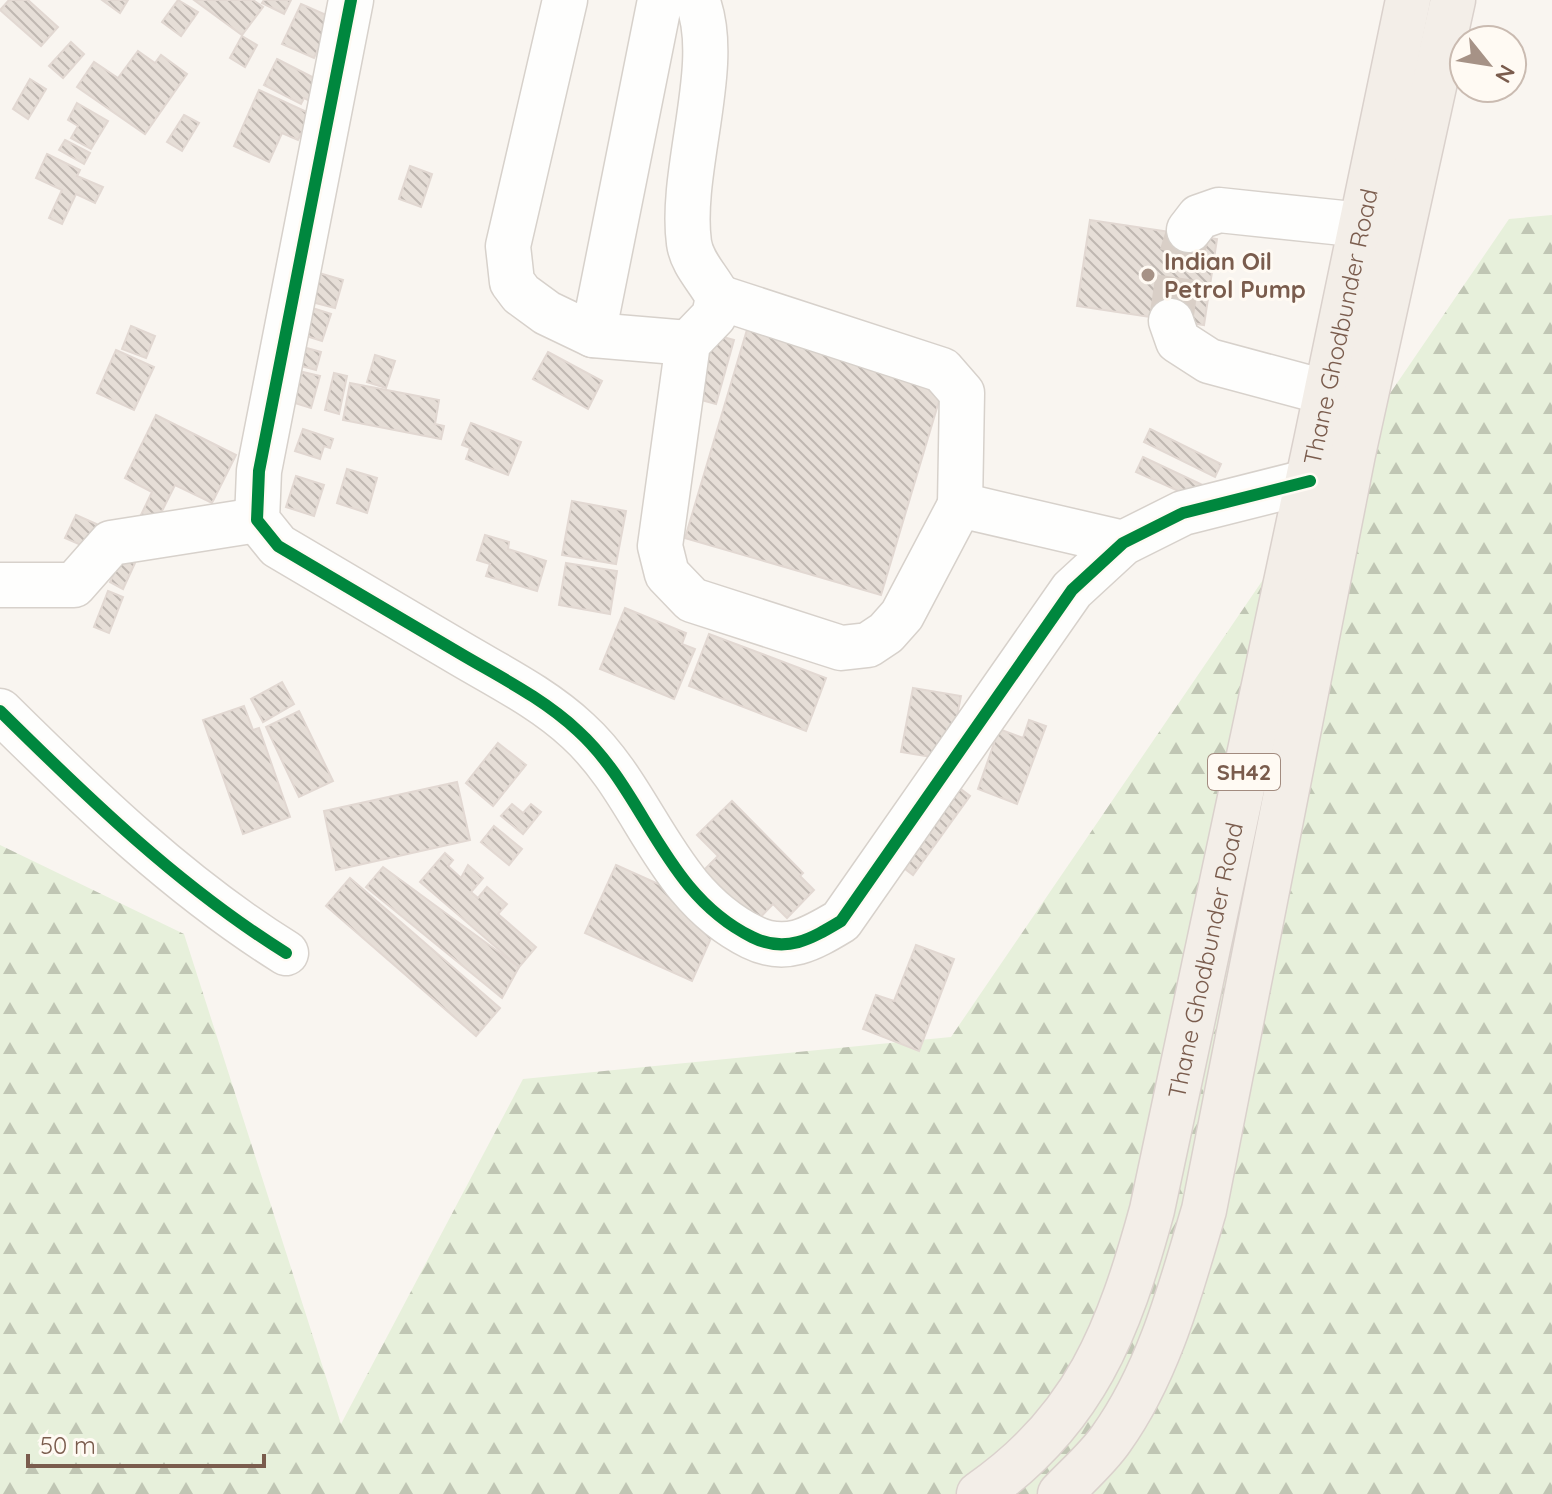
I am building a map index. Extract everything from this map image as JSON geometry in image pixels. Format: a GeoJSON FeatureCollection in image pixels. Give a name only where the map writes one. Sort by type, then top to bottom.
{"type":"FeatureCollection","features":[{"type":"Feature","properties":{"kind":"main road","name":"Thane Ghodbunder Road"},"geometry":{"type":"LineString","coordinates":[[979,1494],[1016,1469],[1062,1421],[1099,1360],[1130,1289],[1152,1210],[1264,678],[1310,481],[1408,0]]}},
{"type":"Feature","properties":{"kind":"main road","name":"Thane Ghodbunder Road"},"geometry":{"type":"LineString","coordinates":[[1060,1494],[1110,1441],[1146,1380],[1181,1289],[1204,1210],[1353,454],[1453,0]]}},
{"type":"Feature","properties":{"kind":"street"},"geometry":{"type":"LineString","coordinates":[[351,0],[259,471],[257,520],[278,546],[527,693],[577,730],[612,769],[662,854],[691,893],[751,937],[778,946],[806,942],[841,921],[1072,590],[1123,543],[1183,513],[1310,481]]}},
{"type":"Feature","properties":{"kind":"street"},"geometry":{"type":"LineString","coordinates":[[565,0],[508,246],[509,270],[521,294],[547,313],[593,335],[688,343]]}},
{"type":"Feature","properties":{"kind":"street"},"geometry":{"type":"LineString","coordinates":[[593,335],[660,0]]}},
{"type":"Feature","properties":{"kind":"street"},"geometry":{"type":"LineString","coordinates":[[697,0],[707,30],[688,206],[689,245],[718,297],[714,316],[688,343],[660,546],[667,574],[692,600],[841,648],[868,645],[886,633],[902,615],[960,505],[962,393],[949,376],[922,362],[718,297]]}},
{"type":"Feature","properties":{"kind":"street"},"geometry":{"type":"LineString","coordinates":[[1189,230],[1199,217],[1219,210],[1362,225]]}},
{"type":"Feature","properties":{"kind":"street"},"geometry":{"type":"LineString","coordinates":[[1171,321],[1178,341],[1209,361],[1328,393]]}},
{"type":"Feature","properties":{"kind":"street"},"geometry":{"type":"LineString","coordinates":[[960,505],[1123,543]]}},
{"type":"Feature","properties":{"kind":"street"},"geometry":{"type":"LineString","coordinates":[[0,585],[74,585],[111,543],[257,520]]}},
{"type":"Feature","properties":{"kind":"street"},"geometry":{"type":"LineString","coordinates":[[0,711],[82,792],[229,918],[286,953]]}},
{"type":"Feature","properties":{"kind":"green space"},"geometry":{"type":"Polygon","coordinates":[[[1552,215],[1552,1494],[0,1494],[0,845],[184,934],[341,1424],[523,1079],[951,1037],[1509,219],[1552,215]]]}},
{"type":"Feature","properties":{"kind":"building"},"geometry":{"type":"Polygon","coordinates":[[[9,0],[28,0],[58,27],[41,46],[0,10],[9,0]]]}},
{"type":"Feature","properties":{"kind":"building"},"geometry":{"type":"Polygon","coordinates":[[[102,0],[128,0],[120,13],[102,0]]]}},
{"type":"Feature","properties":{"kind":"building"},"geometry":{"type":"Polygon","coordinates":[[[178,0],[198,12],[181,36],[162,22],[178,0]]]}},
{"type":"Feature","properties":{"kind":"building"},"geometry":{"type":"Polygon","coordinates":[[[194,0],[253,0],[263,7],[242,35],[194,0]]]}},
{"type":"Feature","properties":{"kind":"building"},"geometry":{"type":"Polygon","coordinates":[[[264,0],[291,0],[284,14],[262,3],[264,0]]]}},
{"type":"Feature","properties":{"kind":"building"},"geometry":{"type":"Polygon","coordinates":[[[301,4],[333,18],[314,58],[282,44],[301,4]]]}},
{"type":"Feature","properties":{"kind":"building"},"geometry":{"type":"Polygon","coordinates":[[[242,36],[257,45],[245,67],[230,58],[242,36]]]}},
{"type":"Feature","properties":{"kind":"building"},"geometry":{"type":"Polygon","coordinates":[[[71,42],[84,54],[63,78],[49,66],[71,42]]]}},
{"type":"Feature","properties":{"kind":"building"},"geometry":{"type":"Polygon","coordinates":[[[138,51],[155,63],[161,55],[187,74],[145,134],[77,87],[94,62],[118,78],[138,51]]]}},
{"type":"Feature","properties":{"kind":"building"},"geometry":{"type":"Polygon","coordinates":[[[277,59],[322,82],[312,102],[304,98],[301,104],[264,85],[277,59]]]}},
{"type":"Feature","properties":{"kind":"building"},"geometry":{"type":"Polygon","coordinates":[[[30,79],[46,89],[28,119],[13,109],[30,79]]]}},
{"type":"Feature","properties":{"kind":"building"},"geometry":{"type":"Polygon","coordinates":[[[259,90],[311,114],[298,140],[282,133],[269,162],[234,146],[259,90]]]}},
{"type":"Feature","properties":{"kind":"building"},"geometry":{"type":"Polygon","coordinates":[[[77,103],[108,121],[91,149],[71,138],[78,126],[68,120],[77,103]]]}},
{"type":"Feature","properties":{"kind":"building"},"geometry":{"type":"Polygon","coordinates":[[[184,115],[199,123],[182,151],[167,142],[184,115]]]}},
{"type":"Feature","properties":{"kind":"building"},"geometry":{"type":"Polygon","coordinates":[[[65,140],[90,153],[84,164],[59,150],[65,140]]]}},
{"type":"Feature","properties":{"kind":"building"},"geometry":{"type":"Polygon","coordinates":[[[47,154],[80,170],[77,176],[103,187],[95,203],[76,194],[62,224],[49,218],[62,190],[36,178],[47,154]]]}},
{"type":"Feature","properties":{"kind":"building"},"geometry":{"type":"Polygon","coordinates":[[[410,166],[432,174],[421,207],[399,199],[410,166]]]}},
{"type":"Feature","properties":{"kind":"building"},"geometry":{"type":"Polygon","coordinates":[[[1090,220],[1217,239],[1204,325],[1077,306],[1090,220]]]}},
{"type":"Feature","properties":{"kind":"building"},"geometry":{"type":"Polygon","coordinates":[[[312,271],[343,280],[335,308],[304,300],[312,271]]]}},
{"type":"Feature","properties":{"kind":"building"},"geometry":{"type":"Polygon","coordinates":[[[306,306],[331,314],[322,341],[297,333],[306,306]]]}},
{"type":"Feature","properties":{"kind":"building"},"geometry":{"type":"Polygon","coordinates":[[[749,323],[945,381],[881,595],[685,538],[749,323]]]}},
{"type":"Feature","properties":{"kind":"building"},"geometry":{"type":"Polygon","coordinates":[[[131,326],[155,336],[146,358],[122,349],[131,326]]]}},
{"type":"Feature","properties":{"kind":"building"},"geometry":{"type":"Polygon","coordinates":[[[712,334],[734,340],[716,404],[694,398],[712,334]]]}},
{"type":"Feature","properties":{"kind":"building"},"geometry":{"type":"Polygon","coordinates":[[[292,344],[321,352],[316,370],[287,362],[292,344]]]}},
{"type":"Feature","properties":{"kind":"building"},"geometry":{"type":"Polygon","coordinates":[[[116,350],[154,367],[134,410],[97,393],[116,350]]]}},
{"type":"Feature","properties":{"kind":"building"},"geometry":{"type":"Polygon","coordinates":[[[548,352],[602,381],[588,409],[533,379],[548,352]]]}},
{"type":"Feature","properties":{"kind":"building"},"geometry":{"type":"Polygon","coordinates":[[[375,355],[395,361],[386,388],[367,382],[375,355]]]}},
{"type":"Feature","properties":{"kind":"building"},"geometry":{"type":"Polygon","coordinates":[[[303,372],[320,376],[311,408],[288,401],[303,372]]]}},
{"type":"Feature","properties":{"kind":"building"},"geometry":{"type":"Polygon","coordinates":[[[334,373],[347,376],[339,414],[325,410],[334,373]]]}},
{"type":"Feature","properties":{"kind":"building"},"geometry":{"type":"Polygon","coordinates":[[[350,383],[439,400],[435,424],[444,426],[441,439],[343,420],[350,383]]]}},
{"type":"Feature","properties":{"kind":"building"},"geometry":{"type":"Polygon","coordinates":[[[156,415],[236,455],[212,503],[175,485],[155,525],[140,517],[152,492],[125,478],[156,415]]]}},
{"type":"Feature","properties":{"kind":"building"},"geometry":{"type":"Polygon","coordinates":[[[471,423],[521,442],[508,475],[466,459],[470,448],[462,445],[471,423]]]}},
{"type":"Feature","properties":{"kind":"building"},"geometry":{"type":"Polygon","coordinates":[[[303,429],[333,439],[330,448],[324,446],[320,459],[295,451],[303,429]]]}},
{"type":"Feature","properties":{"kind":"building"},"geometry":{"type":"Polygon","coordinates":[[[1150,429],[1221,464],[1215,477],[1144,442],[1150,429]]]}},
{"type":"Feature","properties":{"kind":"building"},"geometry":{"type":"Polygon","coordinates":[[[1143,457],[1209,488],[1203,502],[1136,472],[1143,457]]]}},
{"type":"Feature","properties":{"kind":"building"},"geometry":{"type":"Polygon","coordinates":[[[347,469],[377,478],[367,513],[337,503],[347,469]]]}},
{"type":"Feature","properties":{"kind":"building"},"geometry":{"type":"Polygon","coordinates":[[[296,476],[324,485],[314,516],[286,507],[296,476]]]}},
{"type":"Feature","properties":{"kind":"building"},"geometry":{"type":"Polygon","coordinates":[[[572,501],[626,511],[616,564],[562,555],[572,501]]]}},
{"type":"Feature","properties":{"kind":"building"},"geometry":{"type":"Polygon","coordinates":[[[76,515],[101,526],[90,549],[65,538],[76,515]]]}},
{"type":"Feature","properties":{"kind":"building"},"geometry":{"type":"Polygon","coordinates":[[[485,535],[509,542],[508,549],[546,561],[537,591],[486,576],[490,564],[477,560],[485,535]]]}},
{"type":"Feature","properties":{"kind":"building"},"geometry":{"type":"Polygon","coordinates":[[[122,557],[135,563],[123,589],[110,582],[122,557]]]}},
{"type":"Feature","properties":{"kind":"building"},"geometry":{"type":"Polygon","coordinates":[[[566,563],[617,571],[610,614],[559,605],[566,563]]]}},
{"type":"Feature","properties":{"kind":"building"},"geometry":{"type":"Polygon","coordinates":[[[108,591],[123,597],[109,633],[94,627],[108,591]]]}},
{"type":"Feature","properties":{"kind":"building"},"geometry":{"type":"Polygon","coordinates":[[[625,608],[686,633],[682,644],[695,649],[674,699],[600,669],[625,608]]]}},
{"type":"Feature","properties":{"kind":"building"},"geometry":{"type":"Polygon","coordinates":[[[709,634],[826,678],[806,731],[689,686],[709,634]]]}},
{"type":"Feature","properties":{"kind":"building"},"geometry":{"type":"Polygon","coordinates":[[[282,682],[294,704],[263,722],[251,699],[282,682]]]}},
{"type":"Feature","properties":{"kind":"building"},"geometry":{"type":"Polygon","coordinates":[[[913,688],[961,696],[952,741],[943,759],[901,752],[913,688]]]}},
{"type":"Feature","properties":{"kind":"building"},"geometry":{"type":"Polygon","coordinates":[[[244,706],[253,730],[259,728],[290,817],[243,834],[203,720],[244,706]]]}},
{"type":"Feature","properties":{"kind":"building"},"geometry":{"type":"Polygon","coordinates":[[[299,711],[333,781],[299,797],[266,727],[299,711]]]}},
{"type":"Feature","properties":{"kind":"building"},"geometry":{"type":"Polygon","coordinates":[[[1029,720],[1046,726],[1017,804],[978,789],[999,729],[1023,738],[1029,720]]]}},
{"type":"Feature","properties":{"kind":"building"},"geometry":{"type":"Polygon","coordinates":[[[498,743],[526,765],[493,806],[466,783],[498,743]]]}},
{"type":"Feature","properties":{"kind":"building"},"geometry":{"type":"Polygon","coordinates":[[[457,782],[470,840],[336,870],[324,811],[457,782]]]}},
{"type":"Feature","properties":{"kind":"building"},"geometry":{"type":"Polygon","coordinates":[[[953,783],[970,796],[913,875],[896,862],[953,783]]]}},
{"type":"Feature","properties":{"kind":"building"},"geometry":{"type":"Polygon","coordinates":[[[732,801],[803,873],[800,876],[814,890],[787,918],[773,904],[756,922],[704,870],[718,856],[697,835],[732,801]]]}},
{"type":"Feature","properties":{"kind":"building"},"geometry":{"type":"Polygon","coordinates":[[[512,804],[523,813],[531,804],[541,812],[523,834],[501,816],[512,804]]]}},
{"type":"Feature","properties":{"kind":"building"},"geometry":{"type":"Polygon","coordinates":[[[494,826],[522,849],[509,865],[481,842],[494,826]]]}},
{"type":"Feature","properties":{"kind":"building"},"geometry":{"type":"Polygon","coordinates":[[[445,853],[453,860],[448,866],[461,878],[468,865],[483,878],[471,892],[478,898],[487,887],[507,904],[498,914],[536,947],[519,967],[420,882],[445,853]]]}},
{"type":"Feature","properties":{"kind":"building"},"geometry":{"type":"Polygon","coordinates":[[[616,865],[692,899],[719,920],[692,981],[585,933],[616,865]]]}},
{"type":"Feature","properties":{"kind":"building"},"geometry":{"type":"Polygon","coordinates":[[[383,867],[519,967],[502,998],[366,887],[383,867]]]}},
{"type":"Feature","properties":{"kind":"building"},"geometry":{"type":"Polygon","coordinates":[[[350,878],[500,1008],[476,1036],[326,906],[350,878]]]}},
{"type":"Feature","properties":{"kind":"building"},"geometry":{"type":"Polygon","coordinates":[[[916,945],[954,959],[919,1051],[863,1029],[876,995],[894,1001],[916,945]]]}},
{"type":"Feature","properties":{"kind":"tunnel"},"geometry":{"type":"LineString","coordinates":[[1171,321],[1180,259],[1189,230]]}},
{"type":"Feature","properties":{"kind":"cycle path"},"geometry":{"type":"LineString","coordinates":[[351,0],[259,471],[257,520],[278,546],[521,689],[565,719],[601,756],[676,869],[697,895],[722,918],[752,937],[764,942],[787,944],[809,938],[841,921],[1072,590],[1123,543],[1183,513],[1310,481]]}},
{"type":"Feature","properties":{"kind":"cycle path"},"geometry":{"type":"LineString","coordinates":[[0,711],[67,777],[172,871],[286,953]]}},
{"type":"Feature","properties":{"kind":"place","name":"Indian Oil Petrol Pump"},"geometry":{"type":"Point","coordinates":[1148,275]}}]}
